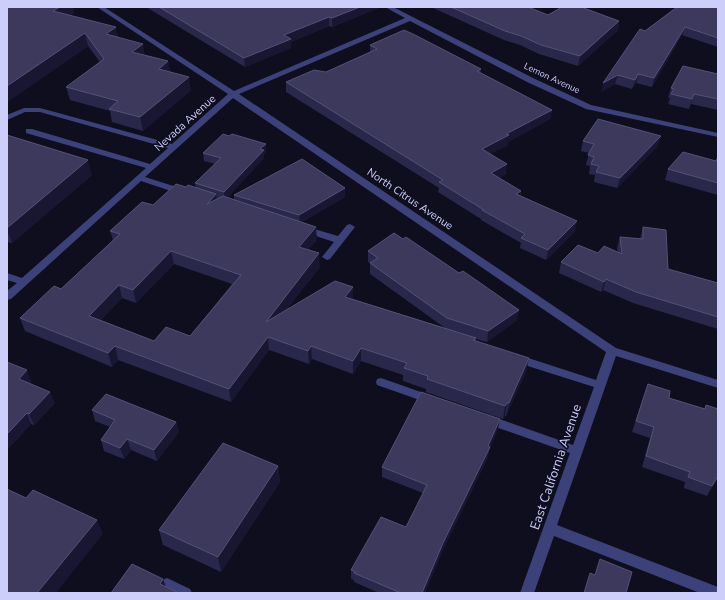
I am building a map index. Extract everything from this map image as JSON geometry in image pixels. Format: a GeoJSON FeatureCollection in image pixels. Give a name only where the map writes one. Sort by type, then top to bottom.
{"type":"FeatureCollection","features":[{"type":"Feature","properties":{"kind":"street","name":"North Citrus Avenue"},"geometry":{"type":"LineString","coordinates":[[100,7],[233,94],[612,351],[718,384]]}},
{"type":"Feature","properties":{"kind":"street","name":"Lemon Avenue"},"geometry":{"type":"LineString","coordinates":[[388,7],[530,80],[589,107],[718,135]]}},
{"type":"Feature","properties":{"kind":"street","name":"Nevada Avenue"},"geometry":{"type":"LineString","coordinates":[[7,297],[233,94],[411,18]]}},
{"type":"Feature","properties":{"kind":"street"},"geometry":{"type":"LineString","coordinates":[[7,118],[24,110],[40,110],[174,147]]}},
{"type":"Feature","properties":{"kind":"street"},"geometry":{"type":"LineString","coordinates":[[29,131],[152,167]]}},
{"type":"Feature","properties":{"kind":"street"},"geometry":{"type":"LineString","coordinates":[[139,178],[191,194]]}},
{"type":"Feature","properties":{"kind":"street"},"geometry":{"type":"LineString","coordinates":[[295,226],[339,240]]}},
{"type":"Feature","properties":{"kind":"street"},"geometry":{"type":"LineString","coordinates":[[327,257],[350,227]]}},
{"type":"Feature","properties":{"kind":"street"},"geometry":{"type":"LineString","coordinates":[[7,276],[24,282]]}},
{"type":"Feature","properties":{"kind":"street","name":"East California Avenue"},"geometry":{"type":"LineString","coordinates":[[527,593],[612,351]]}},
{"type":"Feature","properties":{"kind":"street"},"geometry":{"type":"LineString","coordinates":[[503,354],[600,385]]}},
{"type":"Feature","properties":{"kind":"street"},"geometry":{"type":"LineString","coordinates":[[381,382],[441,404]]}},
{"type":"Feature","properties":{"kind":"street"},"geometry":{"type":"LineString","coordinates":[[479,417],[577,451]]}},
{"type":"Feature","properties":{"kind":"street"},"geometry":{"type":"LineString","coordinates":[[549,528],[716,593]]}},
{"type":"Feature","properties":{"kind":"street"},"geometry":{"type":"LineString","coordinates":[[167,584],[185,593]]}},
{"type":"Feature","properties":{"kind":"building"},"geometry":{"type":"Polygon","coordinates":[[[7,7],[60,7],[53,11],[116,27],[106,34],[143,44],[132,52],[168,61],[159,69],[189,77],[140,117],[109,109],[118,101],[66,87],[104,59],[85,33],[7,86],[7,7]]]}},
{"type":"Feature","properties":{"kind":"building"},"geometry":{"type":"Polygon","coordinates":[[[159,7],[360,7],[332,18],[329,17],[284,35],[291,39],[244,58],[159,7]]]}},
{"type":"Feature","properties":{"kind":"building"},"geometry":{"type":"Polygon","coordinates":[[[451,7],[528,7],[548,15],[562,7],[581,7],[619,21],[580,56],[541,45],[451,7]]]}},
{"type":"Feature","properties":{"kind":"building"},"geometry":{"type":"Polygon","coordinates":[[[677,7],[718,7],[718,38],[685,27],[654,78],[638,74],[635,80],[618,75],[603,83],[640,29],[645,31],[677,7]]]}},
{"type":"Feature","properties":{"kind":"building"},"geometry":{"type":"Polygon","coordinates":[[[404,30],[481,69],[477,71],[552,110],[506,134],[509,135],[482,149],[507,164],[491,173],[521,191],[516,194],[577,221],[548,250],[521,238],[525,234],[482,210],[484,210],[439,182],[443,180],[286,82],[314,70],[326,72],[377,49],[370,45],[404,30]]]}},
{"type":"Feature","properties":{"kind":"building"},"geometry":{"type":"Polygon","coordinates":[[[683,66],[718,74],[718,99],[694,94],[692,99],[671,94],[674,89],[671,88],[683,66]]]}},
{"type":"Feature","properties":{"kind":"building"},"geometry":{"type":"Polygon","coordinates":[[[598,119],[661,136],[620,178],[596,172],[599,166],[591,164],[594,157],[588,155],[594,144],[583,141],[598,119]]]}},
{"type":"Feature","properties":{"kind":"building"},"geometry":{"type":"Polygon","coordinates":[[[223,134],[229,136],[232,134],[266,144],[260,149],[264,150],[224,192],[195,183],[221,158],[203,153],[223,134]]]}},
{"type":"Feature","properties":{"kind":"building"},"geometry":{"type":"Polygon","coordinates":[[[7,135],[88,160],[7,228],[7,135]]]}},
{"type":"Feature","properties":{"kind":"building"},"geometry":{"type":"Polygon","coordinates":[[[683,152],[716,161],[718,157],[718,183],[668,169],[683,152]]]}},
{"type":"Feature","properties":{"kind":"building"},"geometry":{"type":"Polygon","coordinates":[[[302,159],[345,188],[299,215],[234,195],[302,159]]]}},
{"type":"Feature","properties":{"kind":"building"},"geometry":{"type":"Polygon","coordinates":[[[176,184],[186,187],[188,185],[216,194],[207,204],[223,196],[316,227],[299,247],[319,253],[266,322],[335,281],[353,287],[345,297],[476,338],[473,340],[529,358],[509,403],[505,406],[427,379],[428,376],[404,368],[407,363],[361,348],[353,361],[311,346],[308,351],[268,337],[229,389],[115,346],[108,353],[20,318],[54,286],[61,289],[120,234],[110,231],[142,202],[153,205],[176,184]],[[171,251],[133,290],[119,285],[89,316],[154,341],[166,327],[190,336],[241,275],[171,251]]]}},
{"type":"Feature","properties":{"kind":"building"},"geometry":{"type":"Polygon","coordinates":[[[643,227],[666,230],[668,269],[718,283],[718,317],[636,292],[606,279],[604,282],[561,262],[578,245],[598,253],[604,246],[622,254],[620,237],[643,239],[643,227]]]}},
{"type":"Feature","properties":{"kind":"building"},"geometry":{"type":"Polygon","coordinates":[[[394,233],[403,239],[406,237],[459,273],[463,271],[519,310],[488,331],[447,318],[370,263],[378,258],[368,251],[394,233]]]}},
{"type":"Feature","properties":{"kind":"building"},"geometry":{"type":"Polygon","coordinates":[[[7,362],[27,370],[19,379],[50,392],[7,434],[7,362]]]}},
{"type":"Feature","properties":{"kind":"building"},"geometry":{"type":"Polygon","coordinates":[[[648,384],[670,391],[669,398],[705,409],[706,405],[718,409],[718,476],[712,486],[688,477],[690,472],[646,456],[654,427],[636,421],[648,384]]]}},
{"type":"Feature","properties":{"kind":"building"},"geometry":{"type":"Polygon","coordinates":[[[421,392],[500,419],[488,446],[490,447],[443,543],[422,593],[401,593],[354,573],[355,571],[351,570],[381,517],[406,527],[427,485],[382,467],[421,392]]]}},
{"type":"Feature","properties":{"kind":"building"},"geometry":{"type":"Polygon","coordinates":[[[106,394],[176,422],[154,450],[127,439],[120,448],[101,440],[115,420],[92,410],[106,394]]]}},
{"type":"Feature","properties":{"kind":"building"},"geometry":{"type":"Polygon","coordinates":[[[223,443],[278,466],[218,557],[159,530],[223,443]]]}},
{"type":"Feature","properties":{"kind":"building"},"geometry":{"type":"Polygon","coordinates":[[[7,489],[26,498],[33,490],[97,520],[37,593],[7,593],[7,489]]]}},
{"type":"Feature","properties":{"kind":"building"},"geometry":{"type":"Polygon","coordinates":[[[600,559],[632,572],[626,593],[584,593],[590,573],[595,575],[600,559]]]}},
{"type":"Feature","properties":{"kind":"building"},"geometry":{"type":"Polygon","coordinates":[[[132,564],[163,579],[160,584],[179,593],[111,593],[132,564]]]}}]}
